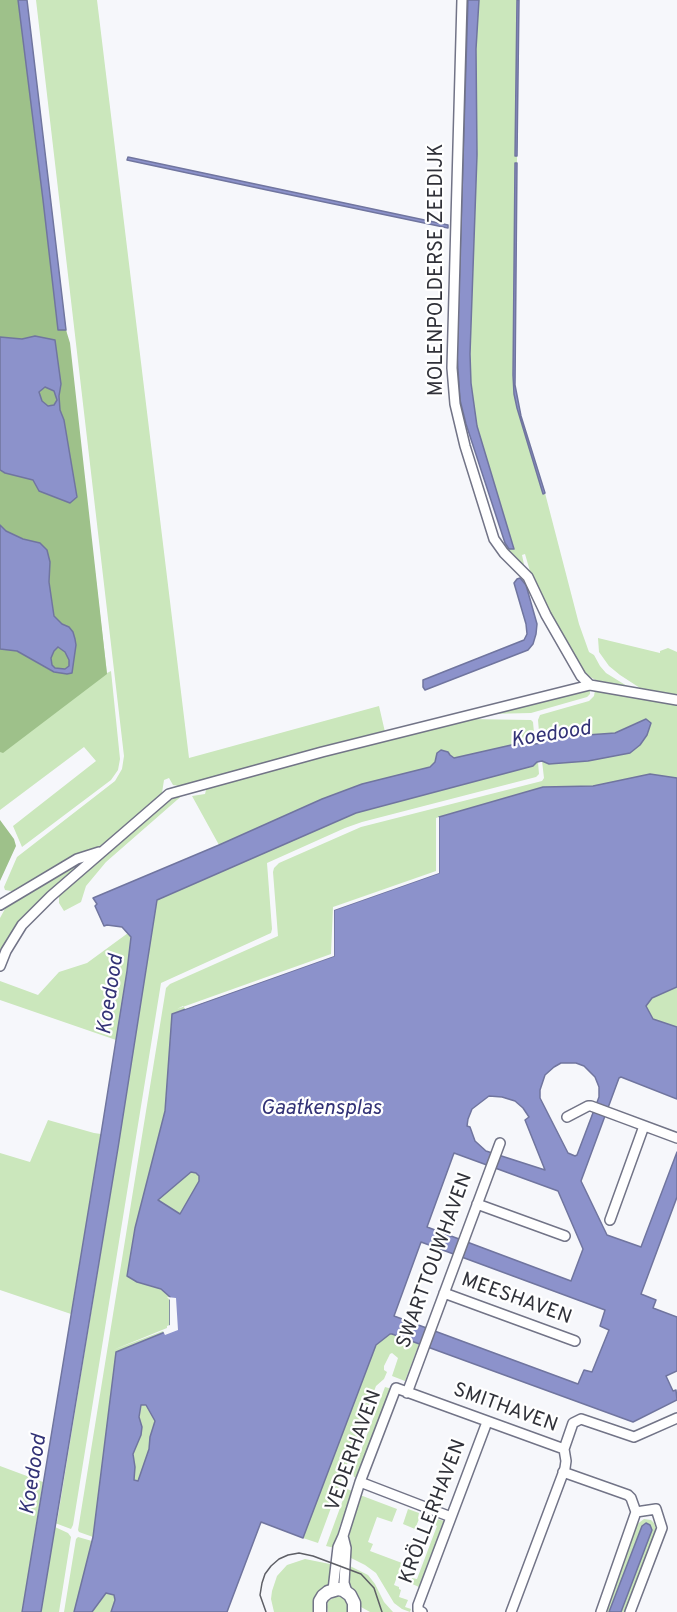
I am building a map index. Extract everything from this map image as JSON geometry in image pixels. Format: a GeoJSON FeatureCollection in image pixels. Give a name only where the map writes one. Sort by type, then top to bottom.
{"type":"FeatureCollection","features":[{"type":"Feature","properties":{"kind":"street","name":"MOLENPOLDERSE ZEEDIJK"},"geometry":{"type":"LineString","coordinates":[[462,0],[452,368],[455,404],[465,446],[495,539],[504,553],[528,576],[546,615],[581,675],[590,685]]}},
{"type":"Feature","properties":{"kind":"street"},"geometry":{"type":"LineString","coordinates":[[0,966],[6,951],[22,926],[51,896],[169,794],[346,746],[590,685],[677,700]]}},
{"type":"Feature","properties":{"kind":"street"},"geometry":{"type":"LineString","coordinates":[[0,905],[77,859],[101,851]]}},
{"type":"Feature","properties":{"kind":"street"},"geometry":{"type":"LineString","coordinates":[[567,1117],[588,1106],[677,1138]]}},
{"type":"Feature","properties":{"kind":"street"},"geometry":{"type":"LineString","coordinates":[[610,1220],[644,1126]]}},
{"type":"Feature","properties":{"kind":"street","name":"SWARTTOUWHAVEN"},"geometry":{"type":"LineString","coordinates":[[407,1393],[498,1147]]}},
{"type":"Feature","properties":{"kind":"street"},"geometry":{"type":"LineString","coordinates":[[477,1204],[565,1236]]}},
{"type":"Feature","properties":{"kind":"street","name":"MEESHAVEN"},"geometry":{"type":"LineString","coordinates":[[444,1293],[575,1341]]}},
{"type":"Feature","properties":{"kind":"street","name":"VEDERHAVEN"},"geometry":{"type":"LineString","coordinates":[[333,1590],[338,1547],[360,1482],[396,1388],[407,1393]]}},
{"type":"Feature","properties":{"kind":"street","name":"SMITHAVEN"},"geometry":{"type":"LineString","coordinates":[[407,1393],[564,1449],[566,1461],[563,1472],[511,1612]]}},
{"type":"Feature","properties":{"kind":"street"},"geometry":{"type":"LineString","coordinates":[[564,1449],[573,1423],[578,1419],[584,1419],[634,1437],[677,1418]]}},
{"type":"Feature","properties":{"kind":"street","name":"KRÖLLERHAVEN"},"geometry":{"type":"LineString","coordinates":[[422,1612],[418,1610],[418,1605],[487,1422]]}},
{"type":"Feature","properties":{"kind":"street"},"geometry":{"type":"LineString","coordinates":[[563,1472],[628,1495],[636,1512],[601,1612]]}},
{"type":"Feature","properties":{"kind":"street"},"geometry":{"type":"LineString","coordinates":[[360,1482],[451,1517]]}},
{"type":"Feature","properties":{"kind":"street"},"geometry":{"type":"LineString","coordinates":[[630,1612],[662,1526],[656,1509],[636,1512]]}},
{"type":"Feature","properties":{"kind":"street","name":"VEDERHAVEN"},"geometry":{"type":"LineString","coordinates":[[343,1536],[346,1548],[344,1583],[347,1592]]}},
{"type":"Feature","properties":{"kind":"street"},"geometry":{"type":"LineString","coordinates":[[320,1612],[319,1606],[323,1596],[338,1589],[347,1592],[353,1599],[357,1610]]}},
{"type":"Feature","properties":{"kind":"green space"},"geometry":{"type":"Polygon","coordinates":[[[0,0],[27,0],[107,673],[111,671],[120,759],[118,770],[111,780],[22,847],[13,826],[96,761],[84,747],[0,810],[0,0]]]}},
{"type":"Feature","properties":{"kind":"green space"},"geometry":{"type":"Polygon","coordinates":[[[0,0],[18,0],[58,329],[66,330],[70,343],[107,674],[3,753],[0,752],[0,649],[17,651],[53,672],[67,674],[72,669],[69,627],[54,616],[50,574],[40,543],[23,539],[6,531],[0,525],[0,470],[33,480],[70,503],[77,497],[64,420],[60,410],[61,384],[35,336],[22,339],[0,337],[0,0]]]}},
{"type":"Feature","properties":{"kind":"green space"},"geometry":{"type":"Polygon","coordinates":[[[36,0],[97,0],[189,758],[379,706],[385,732],[179,786],[173,785],[169,778],[164,780],[162,793],[102,845],[17,891],[11,891],[5,890],[4,887],[17,857],[115,781],[122,769],[124,756],[36,0]]]}},
{"type":"Feature","properties":{"kind":"green space"},"geometry":{"type":"Polygon","coordinates":[[[479,0],[517,0],[513,375],[517,408],[543,494],[545,493],[579,624],[589,652],[594,655],[606,673],[627,686],[599,682],[585,674],[550,618],[532,578],[525,554],[522,555],[525,569],[506,553],[509,549],[514,549],[477,426],[471,383],[470,354],[477,155],[476,49],[479,0]]]}},
{"type":"Feature","properties":{"kind":"green space"},"geometry":{"type":"Polygon","coordinates":[[[45,386],[54,390],[57,400],[55,405],[48,406],[42,401],[39,393],[45,386]]]}},
{"type":"Feature","properties":{"kind":"green space"},"geometry":{"type":"Polygon","coordinates":[[[598,638],[660,653],[668,648],[677,652],[677,696],[640,688],[620,675],[609,666],[599,652],[598,638]]]}},
{"type":"Feature","properties":{"kind":"green space"},"geometry":{"type":"Polygon","coordinates":[[[58,647],[65,652],[69,660],[69,666],[65,669],[55,668],[52,665],[51,658],[58,647]]]}},
{"type":"Feature","properties":{"kind":"green space"},"geometry":{"type":"Polygon","coordinates":[[[590,690],[587,697],[531,713],[488,714],[590,690]]]}},
{"type":"Feature","properties":{"kind":"green space"},"geometry":{"type":"Polygon","coordinates":[[[595,690],[677,705],[677,778],[650,774],[593,786],[543,787],[334,956],[172,1014],[165,1111],[135,1228],[128,1276],[137,1282],[161,1289],[171,1297],[170,1330],[116,1352],[93,1537],[79,1532],[166,988],[170,984],[278,936],[273,872],[279,863],[361,827],[542,781],[544,778],[542,761],[549,764],[588,761],[630,753],[644,721],[615,733],[540,743],[538,720],[540,715],[589,701],[594,696],[595,690]]]}},
{"type":"Feature","properties":{"kind":"green space"},"geometry":{"type":"Polygon","coordinates":[[[468,719],[531,720],[535,743],[529,741],[454,758],[437,753],[435,762],[430,767],[362,784],[322,799],[219,845],[192,796],[205,794],[207,786],[468,719]]]}},
{"type":"Feature","properties":{"kind":"green space"},"geometry":{"type":"Polygon","coordinates":[[[537,762],[539,774],[536,777],[362,822],[267,863],[271,933],[161,983],[73,1525],[71,1529],[55,1523],[57,1522],[157,900],[356,813],[533,766],[537,762]]]}},
{"type":"Feature","properties":{"kind":"green space"},"geometry":{"type":"Polygon","coordinates":[[[185,793],[106,862],[86,886],[81,902],[64,911],[59,903],[59,894],[164,802],[185,793]]]}},
{"type":"Feature","properties":{"kind":"green space"},"geometry":{"type":"Polygon","coordinates":[[[0,820],[14,839],[16,846],[0,881],[0,820]]]}},
{"type":"Feature","properties":{"kind":"green space"},"geometry":{"type":"Polygon","coordinates":[[[87,860],[20,924],[9,937],[0,955],[0,918],[6,907],[77,862],[87,860]]]}},
{"type":"Feature","properties":{"kind":"green space"},"geometry":{"type":"Polygon","coordinates":[[[128,933],[131,937],[116,1040],[0,1000],[0,981],[38,995],[59,972],[87,963],[128,933]]]}},
{"type":"Feature","properties":{"kind":"green space"},"geometry":{"type":"Polygon","coordinates":[[[677,987],[677,1027],[653,1019],[646,1006],[652,998],[677,987]]]}},
{"type":"Feature","properties":{"kind":"green space"},"geometry":{"type":"Polygon","coordinates":[[[48,1120],[101,1134],[71,1314],[0,1290],[0,1153],[30,1162],[48,1120]]]}},
{"type":"Feature","properties":{"kind":"green space"},"geometry":{"type":"Polygon","coordinates":[[[191,1172],[199,1176],[199,1181],[180,1214],[158,1200],[191,1172]]]}},
{"type":"Feature","properties":{"kind":"green space"},"geometry":{"type":"Polygon","coordinates":[[[389,1334],[419,1344],[405,1381],[392,1376],[398,1358],[390,1354],[384,1366],[387,1372],[384,1379],[376,1386],[318,1543],[303,1538],[376,1345],[389,1334]]]}},
{"type":"Feature","properties":{"kind":"green space"},"geometry":{"type":"Polygon","coordinates":[[[385,1387],[392,1389],[358,1478],[354,1477],[353,1472],[385,1387]]]}},
{"type":"Feature","properties":{"kind":"green space"},"geometry":{"type":"Polygon","coordinates":[[[141,1405],[146,1406],[155,1421],[139,1481],[134,1480],[133,1454],[142,1427],[139,1418],[141,1405]]]}},
{"type":"Feature","properties":{"kind":"green space"},"geometry":{"type":"Polygon","coordinates":[[[0,1466],[43,1482],[22,1612],[0,1612],[0,1466]]]}},
{"type":"Feature","properties":{"kind":"green space"},"geometry":{"type":"Polygon","coordinates":[[[347,1489],[353,1491],[339,1528],[335,1548],[326,1546],[347,1489]]]}},
{"type":"Feature","properties":{"kind":"green space"},"geometry":{"type":"Polygon","coordinates":[[[360,1495],[397,1509],[392,1522],[377,1517],[368,1542],[373,1544],[370,1551],[402,1563],[394,1585],[401,1590],[399,1597],[408,1600],[405,1607],[411,1609],[410,1612],[394,1603],[376,1573],[348,1554],[350,1527],[360,1495]]]}},
{"type":"Feature","properties":{"kind":"green space"},"geometry":{"type":"Polygon","coordinates":[[[408,1509],[419,1513],[415,1529],[403,1524],[408,1509]]]}},
{"type":"Feature","properties":{"kind":"green space"},"geometry":{"type":"Polygon","coordinates":[[[434,1518],[444,1521],[419,1587],[410,1583],[412,1578],[417,1579],[437,1526],[432,1523],[434,1518]]]}},
{"type":"Feature","properties":{"kind":"green space"},"geometry":{"type":"Polygon","coordinates":[[[644,1519],[654,1523],[655,1535],[627,1612],[621,1612],[652,1530],[642,1526],[609,1612],[604,1612],[636,1525],[644,1519]]]}},
{"type":"Feature","properties":{"kind":"green space"},"geometry":{"type":"Polygon","coordinates":[[[55,1527],[68,1533],[71,1537],[59,1612],[41,1612],[55,1527]]]}},
{"type":"Feature","properties":{"kind":"green space"},"geometry":{"type":"Polygon","coordinates":[[[78,1537],[92,1541],[74,1612],[64,1612],[76,1539],[78,1537]]]}},
{"type":"Feature","properties":{"kind":"green space"},"geometry":{"type":"Polygon","coordinates":[[[305,1559],[335,1565],[332,1582],[316,1612],[274,1612],[271,1599],[277,1576],[287,1565],[305,1559]]]}},
{"type":"Feature","properties":{"kind":"green space"},"geometry":{"type":"Polygon","coordinates":[[[348,1565],[368,1575],[384,1602],[393,1612],[370,1612],[361,1607],[348,1584],[348,1565]]]}},
{"type":"Feature","properties":{"kind":"green space"},"geometry":{"type":"Polygon","coordinates":[[[106,1593],[114,1595],[115,1600],[111,1612],[92,1612],[106,1593]]]}},
{"type":"Feature","properties":{"kind":"green space"},"geometry":{"type":"Polygon","coordinates":[[[337,1596],[347,1601],[347,1612],[328,1612],[328,1601],[337,1596]]]}},
{"type":"Feature","properties":{"kind":"water"},"geometry":{"type":"Polygon","coordinates":[[[18,0],[27,0],[66,330],[58,330],[18,0]]]}},
{"type":"Feature","properties":{"kind":"water"},"geometry":{"type":"Polygon","coordinates":[[[468,0],[479,0],[476,49],[477,155],[471,383],[477,426],[514,549],[509,549],[505,543],[460,400],[457,354],[468,0]]]}},
{"type":"Feature","properties":{"kind":"water"},"geometry":{"type":"Polygon","coordinates":[[[517,0],[519,0],[517,156],[515,156],[517,0]]]}},
{"type":"Feature","properties":{"kind":"water"},"geometry":{"type":"Polygon","coordinates":[[[128,157],[448,225],[448,228],[127,160],[128,157]]]}},
{"type":"Feature","properties":{"kind":"water"},"geometry":{"type":"Polygon","coordinates":[[[515,163],[517,163],[515,385],[521,416],[545,493],[543,494],[514,394],[515,163]]]}},
{"type":"Feature","properties":{"kind":"water"},"geometry":{"type":"Polygon","coordinates":[[[35,336],[55,340],[61,384],[60,410],[64,420],[77,497],[70,503],[39,491],[33,480],[0,470],[0,337],[22,339],[35,336]],[[45,387],[39,392],[42,401],[48,406],[54,405],[57,400],[54,391],[45,387]]]}},
{"type":"Feature","properties":{"kind":"water"},"geometry":{"type":"Polygon","coordinates":[[[0,525],[6,531],[23,539],[40,543],[47,550],[54,616],[73,632],[76,645],[72,673],[67,674],[54,672],[17,651],[0,649],[0,525]],[[58,647],[54,651],[51,658],[55,668],[65,669],[69,666],[65,652],[58,647]]]}},
{"type":"Feature","properties":{"kind":"water"},"geometry":{"type":"Polygon","coordinates":[[[520,578],[526,585],[537,624],[533,644],[528,650],[425,690],[423,680],[524,640],[527,634],[526,624],[514,583],[520,578]]]}},
{"type":"Feature","properties":{"kind":"water"},"geometry":{"type":"Polygon","coordinates":[[[646,719],[651,723],[647,735],[630,753],[588,761],[549,764],[542,761],[537,762],[533,766],[356,813],[157,900],[41,1612],[22,1612],[131,937],[122,927],[104,926],[93,898],[322,799],[362,784],[430,767],[441,750],[448,752],[454,758],[529,741],[535,744],[541,743],[545,738],[615,733],[646,719]]]}},
{"type":"Feature","properties":{"kind":"water","name":"Gaatkensplas"},"geometry":{"type":"Polygon","coordinates":[[[650,774],[677,778],[677,987],[652,998],[646,1006],[653,1019],[677,1027],[677,1099],[619,1078],[581,1181],[607,1235],[641,1247],[677,1152],[677,1197],[641,1294],[656,1300],[653,1308],[677,1317],[677,1371],[666,1376],[673,1391],[676,1390],[677,1400],[633,1422],[390,1334],[376,1345],[303,1538],[261,1522],[227,1612],[111,1612],[115,1600],[114,1595],[106,1593],[92,1612],[74,1612],[93,1537],[116,1352],[170,1330],[170,1297],[161,1289],[137,1282],[127,1276],[135,1228],[165,1111],[172,1014],[334,956],[334,910],[439,873],[439,817],[543,787],[593,786],[650,774]],[[561,1063],[545,1075],[540,1098],[568,1153],[575,1156],[599,1097],[599,1087],[595,1077],[584,1066],[576,1063],[561,1063]],[[489,1096],[472,1109],[467,1126],[470,1127],[475,1141],[486,1151],[545,1170],[525,1120],[529,1117],[515,1101],[489,1096]],[[454,1153],[427,1227],[571,1281],[583,1249],[558,1191],[454,1153]],[[191,1172],[158,1200],[180,1214],[199,1181],[196,1173],[191,1172]],[[421,1242],[394,1316],[578,1384],[584,1370],[592,1372],[609,1330],[600,1326],[605,1310],[421,1242]],[[141,1405],[139,1417],[142,1427],[133,1454],[134,1480],[138,1481],[149,1449],[155,1421],[146,1405],[141,1405]]]}},
{"type":"Feature","properties":{"kind":"water"},"geometry":{"type":"Polygon","coordinates":[[[646,1523],[652,1530],[621,1612],[609,1612],[642,1526],[646,1523]]]}},
{"type":"Feature","properties":{"kind":"pier"},"geometry":{"type":"Polygon","coordinates":[[[439,817],[439,873],[334,910],[334,956],[185,1009],[183,1007],[331,954],[333,907],[436,871],[436,818],[439,817]]]}},
{"type":"Feature","properties":{"kind":"pier"},"geometry":{"type":"Polygon","coordinates":[[[167,1297],[176,1298],[178,1330],[165,1335],[163,1331],[113,1350],[167,1328],[170,1325],[170,1300],[167,1297]]]}},
{"type":"Feature","properties":{"kind":"tram line"},"geometry":{"type":"LineString","coordinates":[[266,1612],[260,1595],[265,1574],[279,1559],[299,1553],[361,1574],[374,1588],[382,1612]]}},
{"type":"Feature","properties":{"kind":"water label","name":"Koedood"},"geometry":{"type":"Point","coordinates":[551,736]}},
{"type":"Feature","properties":{"kind":"water label","name":"Koedood"},"geometry":{"type":"Point","coordinates":[112,995]}},
{"type":"Feature","properties":{"kind":"water label","name":"Koedood"},"geometry":{"type":"Point","coordinates":[35,1475]}}]}
